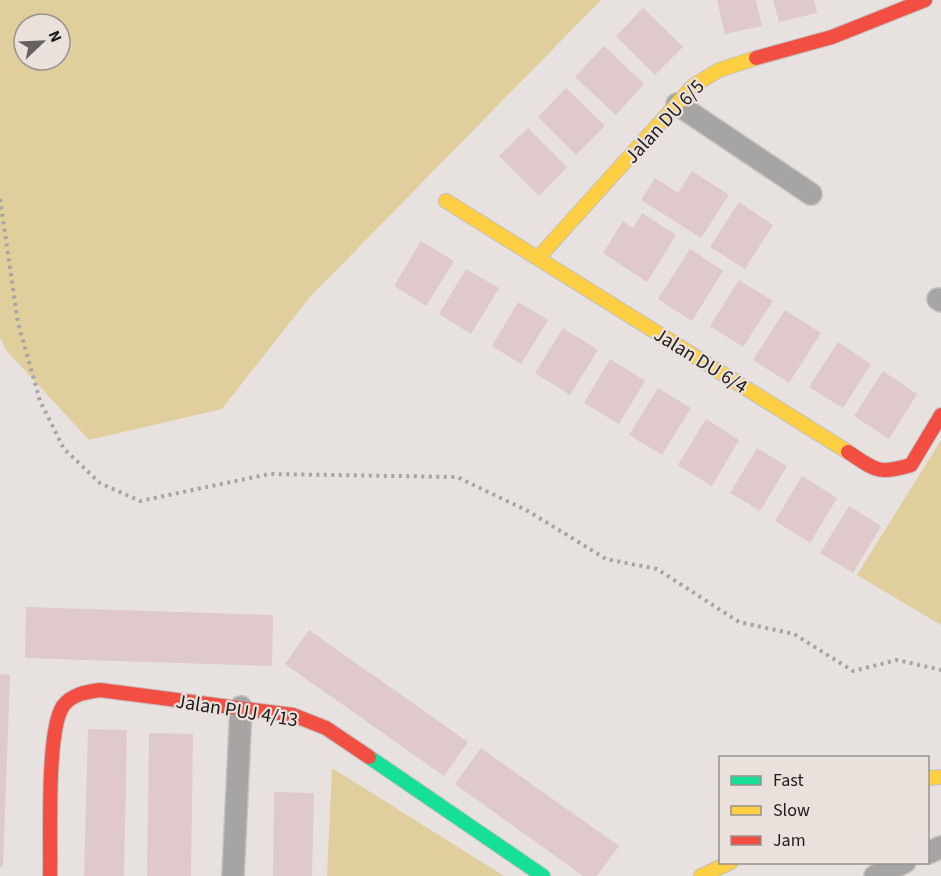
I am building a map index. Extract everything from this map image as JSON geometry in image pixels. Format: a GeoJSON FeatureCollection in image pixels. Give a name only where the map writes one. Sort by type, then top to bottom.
{"type":"FeatureCollection","features":[{"type":"Feature","properties":{"kind":"street","name":"Jalan DU 6/5"},"geometry":{"type":"LineString","coordinates":[[538,258],[693,86],[711,72],[868,25],[925,0]]}},
{"type":"Feature","properties":{"kind":"street"},"geometry":{"type":"LineString","coordinates":[[677,104],[811,194]]}},
{"type":"Feature","properties":{"kind":"street","name":"Jalan DU 6/4"},"geometry":{"type":"LineString","coordinates":[[446,201],[877,470],[888,472],[911,465],[941,415]]}},
{"type":"Feature","properties":{"kind":"street","name":"Jalan PUJ 4/13"},"geometry":{"type":"LineString","coordinates":[[50,876],[53,733],[57,715],[67,699],[82,692],[100,690],[293,715],[326,728],[543,876]]}},
{"type":"Feature","properties":{"kind":"street"},"geometry":{"type":"LineString","coordinates":[[233,876],[241,708]]}},
{"type":"Feature","properties":{"kind":"street"},"geometry":{"type":"LineString","coordinates":[[700,876],[727,864]]}},
{"type":"Feature","properties":{"kind":"street"},"geometry":{"type":"LineString","coordinates":[[875,876],[901,864]]}},
{"type":"Feature","properties":{"kind":"path"},"geometry":{"type":"LineString","coordinates":[[0,199],[18,323],[40,401],[64,449],[100,483],[140,501],[268,474],[457,477],[528,511],[606,559],[657,569],[739,622],[794,634],[853,671],[897,660],[941,670]]}},
{"type":"Feature","properties":{"kind":"shaded area"},"geometry":{"type":"Polygon","coordinates":[[[0,0],[601,0],[309,298],[222,409],[89,440],[6,350],[0,337],[0,0]]]}},
{"type":"Feature","properties":{"kind":"shaded area"},"geometry":{"type":"Polygon","coordinates":[[[941,440],[941,625],[857,575],[941,440]]]}},
{"type":"Feature","properties":{"kind":"shaded area"},"geometry":{"type":"Polygon","coordinates":[[[332,768],[504,876],[327,876],[332,768]]]}},
{"type":"Feature","properties":{"kind":"building"},"geometry":{"type":"Polygon","coordinates":[[[717,0],[756,0],[762,26],[725,34],[717,0]]]}},
{"type":"Feature","properties":{"kind":"building"},"geometry":{"type":"Polygon","coordinates":[[[773,0],[814,0],[817,13],[779,22],[773,0]]]}},
{"type":"Feature","properties":{"kind":"building"},"geometry":{"type":"Polygon","coordinates":[[[643,8],[683,47],[655,75],[616,36],[643,8]]]}},
{"type":"Feature","properties":{"kind":"building"},"geometry":{"type":"Polygon","coordinates":[[[604,46],[644,84],[616,115],[575,77],[604,46]]]}},
{"type":"Feature","properties":{"kind":"building"},"geometry":{"type":"Polygon","coordinates":[[[566,88],[605,126],[576,155],[538,117],[566,88]]]}},
{"type":"Feature","properties":{"kind":"building"},"geometry":{"type":"Polygon","coordinates":[[[528,128],[567,167],[539,196],[499,156],[528,128]]]}},
{"type":"Feature","properties":{"kind":"building"},"geometry":{"type":"Polygon","coordinates":[[[692,171],[729,195],[701,238],[641,200],[655,178],[678,193],[692,171]]]}},
{"type":"Feature","properties":{"kind":"building"},"geometry":{"type":"Polygon","coordinates":[[[739,202],[773,225],[745,269],[710,247],[739,202]]]}},
{"type":"Feature","properties":{"kind":"building"},"geometry":{"type":"Polygon","coordinates":[[[642,213],[676,235],[647,282],[603,253],[623,221],[633,228],[642,213]]]}},
{"type":"Feature","properties":{"kind":"building"},"geometry":{"type":"Polygon","coordinates":[[[421,241],[454,261],[426,306],[394,286],[421,241]]]}},
{"type":"Feature","properties":{"kind":"building"},"geometry":{"type":"Polygon","coordinates":[[[690,249],[723,271],[692,321],[658,299],[690,249]]]}},
{"type":"Feature","properties":{"kind":"building"},"geometry":{"type":"Polygon","coordinates":[[[466,269],[499,288],[471,334],[439,314],[466,269]]]}},
{"type":"Feature","properties":{"kind":"building"},"geometry":{"type":"Polygon","coordinates":[[[739,280],[773,301],[743,347],[710,326],[739,280]]]}},
{"type":"Feature","properties":{"kind":"building"},"geometry":{"type":"Polygon","coordinates":[[[518,302],[548,320],[521,364],[492,346],[518,302]]]}},
{"type":"Feature","properties":{"kind":"building"},"geometry":{"type":"Polygon","coordinates":[[[785,310],[821,333],[789,383],[753,360],[785,310]]]}},
{"type":"Feature","properties":{"kind":"building"},"geometry":{"type":"Polygon","coordinates":[[[563,328],[598,350],[570,395],[535,373],[563,328]]]}},
{"type":"Feature","properties":{"kind":"building"},"geometry":{"type":"Polygon","coordinates":[[[838,342],[871,364],[843,408],[809,387],[838,342]]]}},
{"type":"Feature","properties":{"kind":"building"},"geometry":{"type":"Polygon","coordinates":[[[610,359],[645,381],[619,424],[584,403],[610,359]]]}},
{"type":"Feature","properties":{"kind":"building"},"geometry":{"type":"Polygon","coordinates":[[[883,371],[917,394],[889,439],[854,416],[883,371]]]}},
{"type":"Feature","properties":{"kind":"building"},"geometry":{"type":"Polygon","coordinates":[[[658,388],[691,408],[662,455],[629,435],[658,388]]]}},
{"type":"Feature","properties":{"kind":"building"},"geometry":{"type":"Polygon","coordinates":[[[706,419],[739,440],[712,486],[678,465],[706,419]]]}},
{"type":"Feature","properties":{"kind":"building"},"geometry":{"type":"Polygon","coordinates":[[[757,448],[787,466],[760,511],[730,493],[757,448]]]}},
{"type":"Feature","properties":{"kind":"building"},"geometry":{"type":"Polygon","coordinates":[[[802,476],[837,498],[810,543],[775,521],[802,476]]]}},
{"type":"Feature","properties":{"kind":"building"},"geometry":{"type":"Polygon","coordinates":[[[849,506],[881,526],[853,573],[820,553],[849,506]]]}},
{"type":"Feature","properties":{"kind":"building"},"geometry":{"type":"Polygon","coordinates":[[[26,607],[273,615],[272,666],[25,658],[26,607]]]}},
{"type":"Feature","properties":{"kind":"building"},"geometry":{"type":"Polygon","coordinates":[[[309,630],[468,742],[444,776],[285,664],[309,630]]]}},
{"type":"Feature","properties":{"kind":"building"},"geometry":{"type":"Polygon","coordinates":[[[0,674],[10,675],[3,867],[0,867],[0,674]]]}},
{"type":"Feature","properties":{"kind":"building"},"geometry":{"type":"Polygon","coordinates":[[[88,729],[127,730],[124,876],[84,876],[88,729]]]}},
{"type":"Feature","properties":{"kind":"building"},"geometry":{"type":"Polygon","coordinates":[[[149,733],[193,734],[191,876],[147,876],[149,733]]]}},
{"type":"Feature","properties":{"kind":"building"},"geometry":{"type":"Polygon","coordinates":[[[481,748],[619,846],[597,876],[583,876],[455,784],[481,748]]]}},
{"type":"Feature","properties":{"kind":"building"},"geometry":{"type":"Polygon","coordinates":[[[274,792],[314,793],[312,876],[273,876],[274,792]]]}},
{"type":"Feature","properties":{"kind":"traffic: fast"},"geometry":{"type":"LineString","coordinates":[[369,757],[543,876]]}},
{"type":"Feature","properties":{"kind":"traffic: slow"},"geometry":{"type":"LineString","coordinates":[[538,258],[693,86],[719,70],[756,58]]}},
{"type":"Feature","properties":{"kind":"traffic: slow"},"geometry":{"type":"LineString","coordinates":[[446,201],[848,452]]}},
{"type":"Feature","properties":{"kind":"traffic: slow"},"geometry":{"type":"LineString","coordinates":[[929,778],[941,777]]}},
{"type":"Feature","properties":{"kind":"traffic: slow"},"geometry":{"type":"LineString","coordinates":[[701,876],[727,864]]}},
{"type":"Feature","properties":{"kind":"traffic: jam"},"geometry":{"type":"LineString","coordinates":[[756,58],[832,37],[925,0]]}},
{"type":"Feature","properties":{"kind":"traffic: jam"},"geometry":{"type":"LineString","coordinates":[[848,452],[877,469],[891,470],[911,465],[941,415]]}},
{"type":"Feature","properties":{"kind":"traffic: jam"},"geometry":{"type":"LineString","coordinates":[[50,876],[54,738],[63,706],[80,694],[100,690],[293,715],[326,728],[369,757]]}}]}
